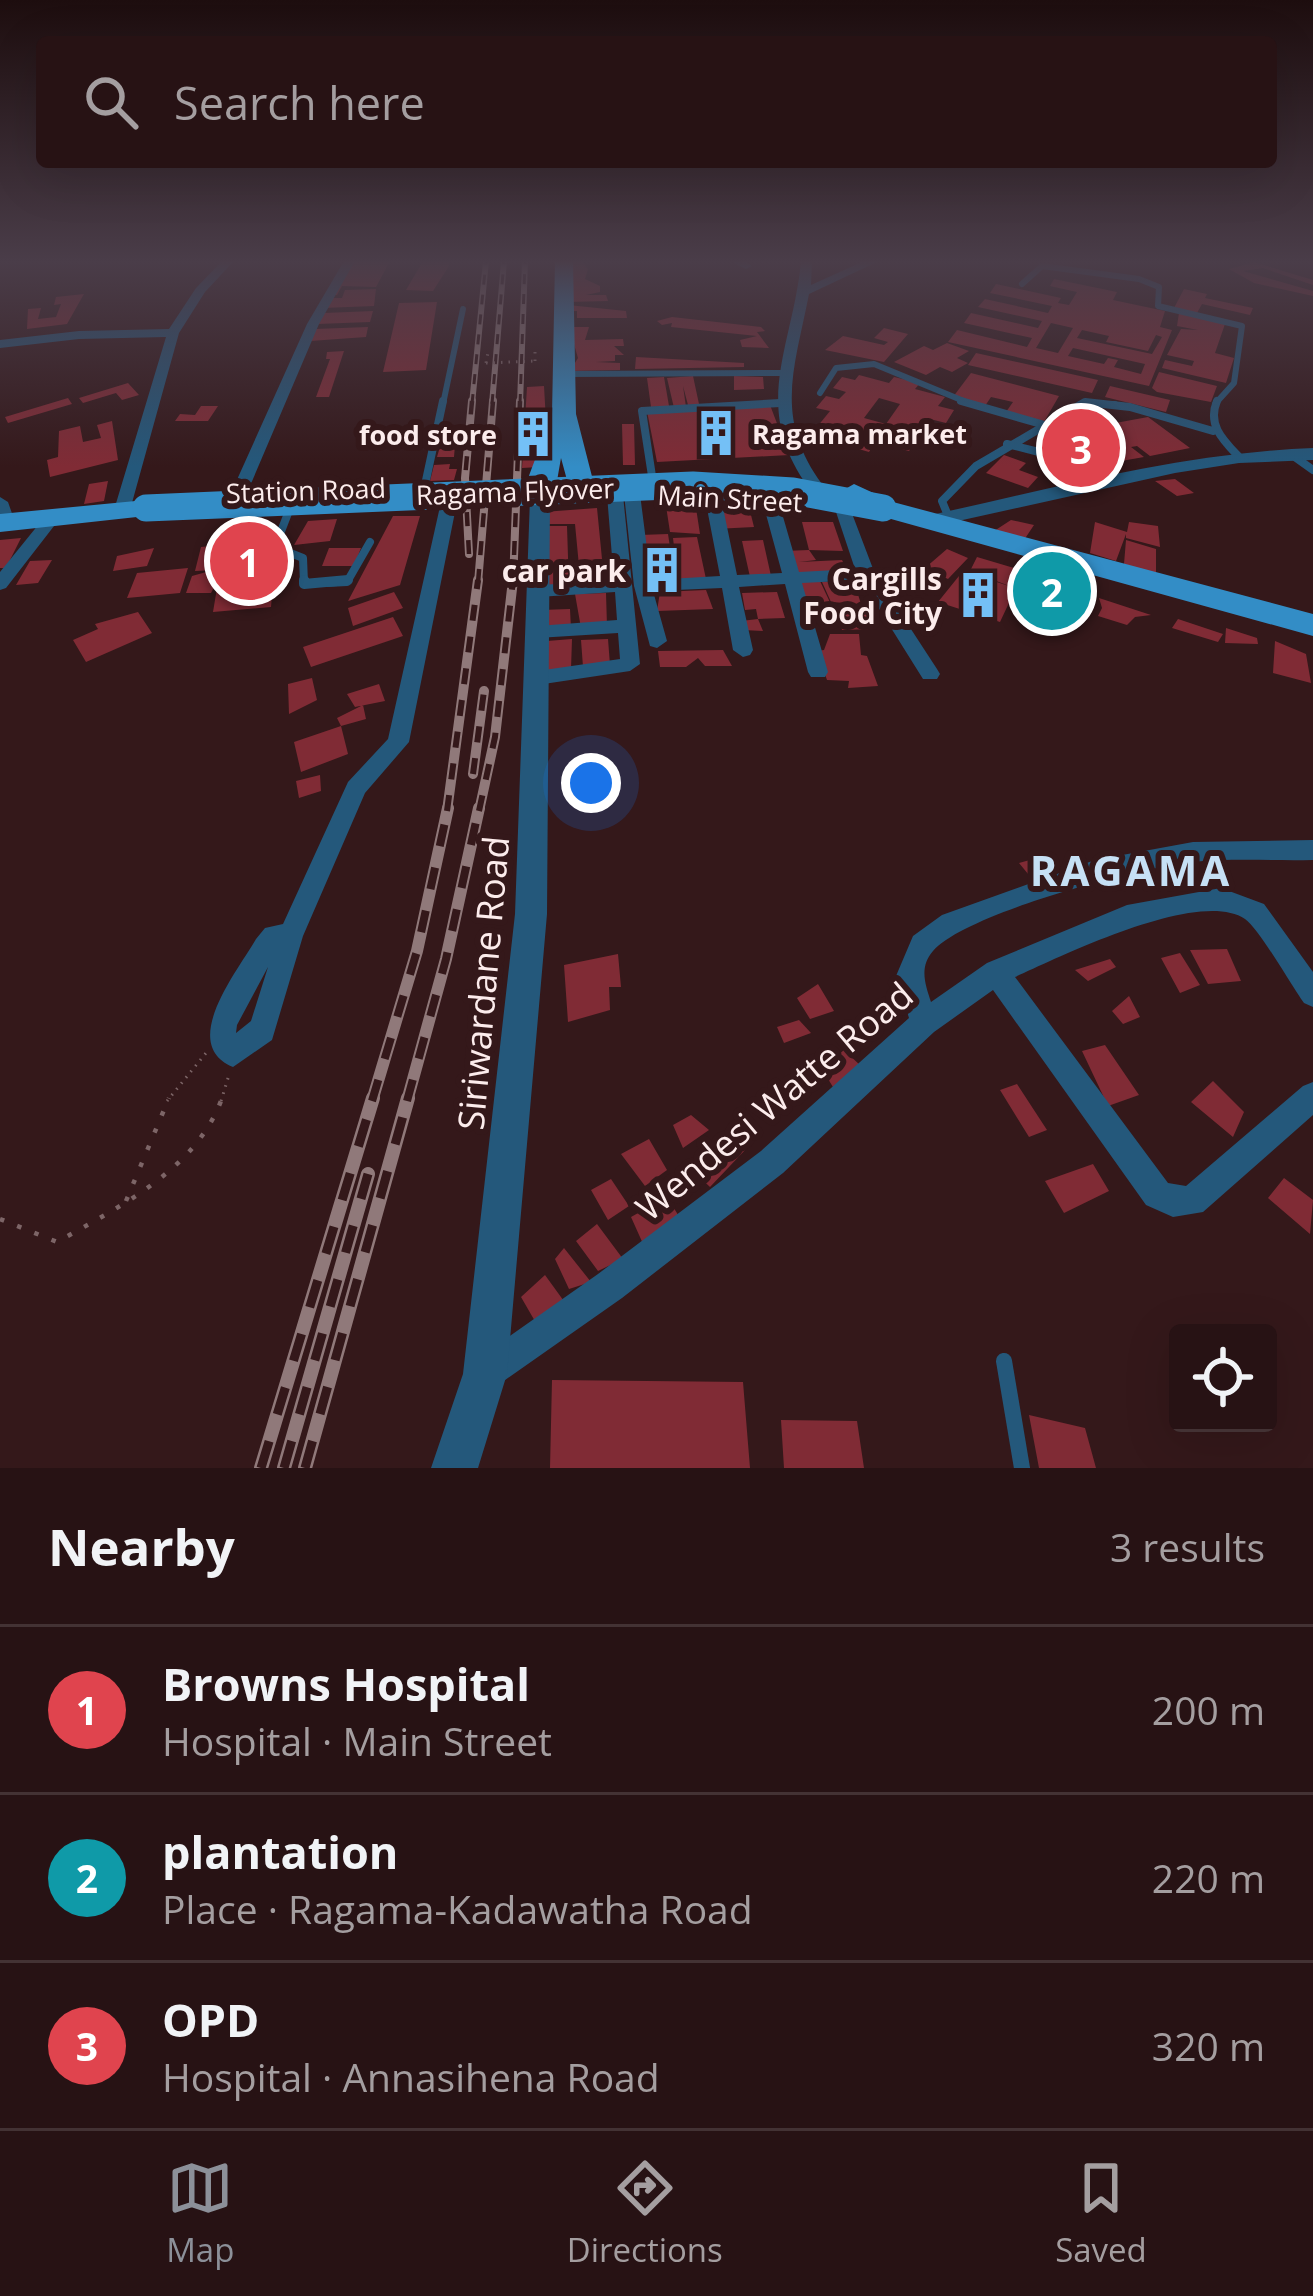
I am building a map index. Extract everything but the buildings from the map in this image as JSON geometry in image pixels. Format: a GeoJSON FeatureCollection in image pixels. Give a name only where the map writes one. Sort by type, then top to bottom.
{"type":"FeatureCollection","features":[{"type":"Feature","properties":{"kind":"main road"},"geometry":{"type":"LineString","coordinates":[[564,330],[564,414],[583,488],[633,488],[737,476],[814,484],[1313,625]]}},
{"type":"Feature","properties":{"kind":"main road"},"geometry":{"type":"LineString","coordinates":[[540,489],[564,414]]}},
{"type":"Feature","properties":{"kind":"main road","name":"Ragama Flyover"},"geometry":{"type":"LineString","coordinates":[[134,509],[693,484],[794,491],[922,512]]}},
{"type":"Feature","properties":{"kind":"main road","name":"Main Street"},"geometry":{"type":"LineString","coordinates":[[134,509],[290,508],[437,493],[633,488],[922,512]]}},
{"type":"Feature","properties":{"kind":"main road","name":"Station Road"},"geometry":{"type":"LineString","coordinates":[[134,509],[194,495],[437,493]]}},
{"type":"Feature","properties":{"kind":"main road"},"geometry":{"type":"LineString","coordinates":[[2,516],[53,517],[134,509]]}},
{"type":"Feature","properties":{"kind":"street"},"geometry":{"type":"LineString","coordinates":[[134,509],[175,330]]}},
{"type":"Feature","properties":{"kind":"street"},"geometry":{"type":"LineString","coordinates":[[239,493],[311,330]]}},
{"type":"Feature","properties":{"kind":"street"},"geometry":{"type":"LineString","coordinates":[[795,330],[781,373],[780,403],[794,447],[814,484]]}},
{"type":"Feature","properties":{"kind":"street"},"geometry":{"type":"LineString","coordinates":[[0,344],[79,335],[173,333]]}},
{"type":"Feature","properties":{"kind":"street"},"geometry":{"type":"LineString","coordinates":[[922,512],[1012,504],[1175,466],[1303,455]]}},
{"type":"Feature","properties":{"kind":"street"},"geometry":{"type":"LineString","coordinates":[[537,678],[630,664],[626,626],[633,586],[633,488]]}},
{"type":"Feature","properties":{"kind":"street","name":"Siriwardane Road"},"geometry":{"type":"LineString","coordinates":[[454,1468],[485,1373],[531,914],[540,489]]}},
{"type":"Feature","properties":{"kind":"street"},"geometry":{"type":"LineString","coordinates":[[227,1047],[224,1022],[265,947],[274,936],[290,936],[356,788],[398,742],[437,493]]}},
{"type":"Feature","properties":{"kind":"street"},"geometry":{"type":"LineString","coordinates":[[712,493],[743,650]]}},
{"type":"Feature","properties":{"kind":"street"},"geometry":{"type":"LineString","coordinates":[[770,496],[788,578],[818,672]]}},
{"type":"Feature","properties":{"kind":"street"},"geometry":{"type":"LineString","coordinates":[[842,506],[866,574],[930,674]]}},
{"type":"Feature","properties":{"kind":"street"},"geometry":{"type":"LineString","coordinates":[[0,584],[53,517]]}},
{"type":"Feature","properties":{"kind":"street"},"geometry":{"type":"LineString","coordinates":[[538,591],[866,574]]}},
{"type":"Feature","properties":{"kind":"street"},"geometry":{"type":"LineString","coordinates":[[633,586],[657,641]]}},
{"type":"Feature","properties":{"kind":"street"},"geometry":{"type":"LineString","coordinates":[[537,632],[626,626]]}},
{"type":"Feature","properties":{"kind":"street"},"geometry":{"type":"LineString","coordinates":[[924,1023],[909,976],[922,944],[951,923],[1095,870],[1193,852],[1313,850]]}},
{"type":"Feature","properties":{"kind":"street","name":"Wendesi Watte Road"},"geometry":{"type":"LineString","coordinates":[[485,1373],[610,1286],[772,1162],[924,1023],[996,972],[1136,913],[1221,899],[1255,912],[1313,994]]}},
{"type":"Feature","properties":{"kind":"street"},"geometry":{"type":"LineString","coordinates":[[996,972],[1157,1194],[1173,1202],[1192,1201],[1313,1096]]}},
{"type":"Feature","properties":{"kind":"lane"},"geometry":{"type":"LineString","coordinates":[[437,493],[460,330]]}},
{"type":"Feature","properties":{"kind":"lane"},"geometry":{"type":"LineString","coordinates":[[1213,431],[1211,420],[1221,392],[1234,383],[1242,330]]}},
{"type":"Feature","properties":{"kind":"lane"},"geometry":{"type":"LineString","coordinates":[[820,393],[836,368],[862,362],[955,399],[1048,426]]}},
{"type":"Feature","properties":{"kind":"lane"},"geometry":{"type":"LineString","coordinates":[[564,374],[781,373]]}},
{"type":"Feature","properties":{"kind":"lane"},"geometry":{"type":"LineString","coordinates":[[922,512],[1007,444],[1089,402],[1213,431],[1239,457]]}},
{"type":"Feature","properties":{"kind":"lane"},"geometry":{"type":"LineString","coordinates":[[633,488],[642,410],[780,403]]}},
{"type":"Feature","properties":{"kind":"lane"},"geometry":{"type":"LineString","coordinates":[[1007,444],[1039,452],[1063,465]]}},
{"type":"Feature","properties":{"kind":"lane"},"geometry":{"type":"LineString","coordinates":[[1303,455],[1313,470]]}},
{"type":"Feature","properties":{"kind":"lane"},"geometry":{"type":"LineString","coordinates":[[290,508],[274,547],[303,558],[304,584],[347,582],[370,542]]}},
{"type":"Feature","properties":{"kind":"lane"},"geometry":{"type":"LineString","coordinates":[[1004,1361],[1022,1468]]}},
{"type":"Feature","properties":{"kind":"path"},"geometry":{"type":"LineString","coordinates":[[488,352],[486,363],[535,361],[535,352]]}},
{"type":"Feature","properties":{"kind":"path"},"geometry":{"type":"LineString","coordinates":[[0,1219],[57,1242],[124,1204],[177,1166],[225,1096],[227,1047],[195,1061],[163,1105],[124,1204]]}},
{"type":"Feature","properties":{"kind":"railway"},"geometry":{"type":"LineString","coordinates":[[472,404],[479,330]]}},
{"type":"Feature","properties":{"kind":"railway"},"geometry":{"type":"LineString","coordinates":[[492,404],[498,330]]}},
{"type":"Feature","properties":{"kind":"railway"},"geometry":{"type":"LineString","coordinates":[[520,404],[523,330]]}},
{"type":"Feature","properties":{"kind":"railway"},"geometry":{"type":"LineString","coordinates":[[469,554],[465,478],[472,401]]}},
{"type":"Feature","properties":{"kind":"railway"},"geometry":{"type":"LineString","coordinates":[[478,583],[493,401]]}},
{"type":"Feature","properties":{"kind":"railway"},"geometry":{"type":"LineString","coordinates":[[513,583],[520,401]]}},
{"type":"Feature","properties":{"kind":"railway"},"geometry":{"type":"LineString","coordinates":[[447,811],[478,580]]}},
{"type":"Feature","properties":{"kind":"railway"},"geometry":{"type":"LineString","coordinates":[[479,811],[495,737],[513,580]]}},
{"type":"Feature","properties":{"kind":"railway"},"geometry":{"type":"LineString","coordinates":[[473,774],[484,691]]}},
{"type":"Feature","properties":{"kind":"railway"},"geometry":{"type":"LineString","coordinates":[[372,1101],[417,951],[448,808]]}},
{"type":"Feature","properties":{"kind":"railway"},"geometry":{"type":"LineString","coordinates":[[407,1101],[446,959],[479,808]]}},
{"type":"Feature","properties":{"kind":"railway"},"geometry":{"type":"LineString","coordinates":[[261,1468],[373,1098]]}},
{"type":"Feature","properties":{"kind":"railway"},"geometry":{"type":"LineString","coordinates":[[305,1468],[408,1098]]}},
{"type":"Feature","properties":{"kind":"railway"},"geometry":{"type":"LineString","coordinates":[[284,1468],[368,1174]]}},
{"type":"Feature","properties":{"kind":"place","name":"Ragama market"},"geometry":{"type":"Point","coordinates":[716,433]}},
{"type":"Feature","properties":{"kind":"place","name":"food store"},"geometry":{"type":"Point","coordinates":[533,434]}},
{"type":"Feature","properties":{"kind":"place","name":"OPD"},"geometry":{"type":"Point","coordinates":[1081,448]}},
{"type":"Feature","properties":{"kind":"place","name":"Browns Hospital"},"geometry":{"type":"Point","coordinates":[249,561]}},
{"type":"Feature","properties":{"kind":"place","name":"car park"},"geometry":{"type":"Point","coordinates":[662,570]}},
{"type":"Feature","properties":{"kind":"place","name":"plantation"},"geometry":{"type":"Point","coordinates":[1052,591]}},
{"type":"Feature","properties":{"kind":"place","name":"Cargills Food City"},"geometry":{"type":"Point","coordinates":[978,595]}},
{"type":"Feature","properties":{"kind":"district","name":"RAGAMA"},"geometry":{"type":"Point","coordinates":[1131,869]}}]}
